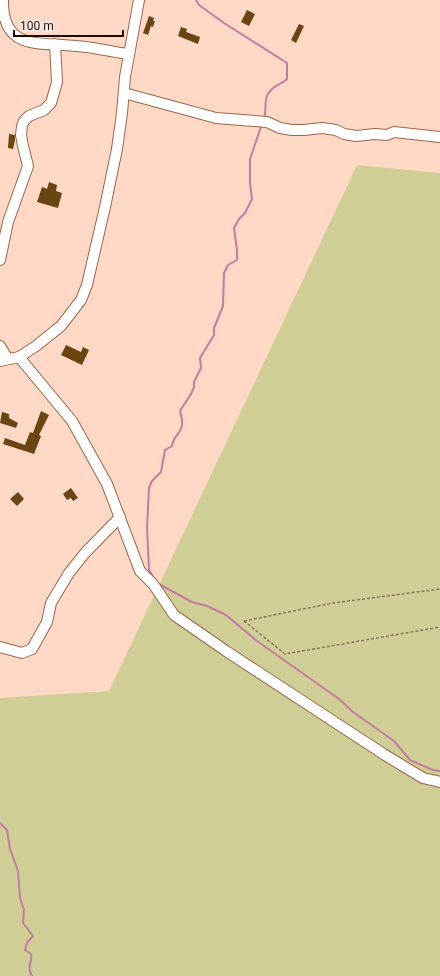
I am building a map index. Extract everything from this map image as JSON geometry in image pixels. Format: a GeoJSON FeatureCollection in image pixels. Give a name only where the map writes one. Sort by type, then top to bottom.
{"type":"FeatureCollection","features":[{"type":"Feature","properties":{"kind":"street"},"geometry":{"type":"LineString","coordinates":[[3,0],[2,11],[4,22],[19,39],[27,42],[79,46],[128,54]]}},
{"type":"Feature","properties":{"kind":"street"},"geometry":{"type":"LineString","coordinates":[[0,346],[4,360],[19,357],[36,346],[61,326],[81,300],[87,285],[117,149],[124,93],[124,77],[139,0]]}},
{"type":"Feature","properties":{"kind":"street"},"geometry":{"type":"LineString","coordinates":[[0,260],[8,222],[28,166],[21,135],[22,126],[24,121],[29,116],[44,110],[51,103],[57,82],[55,44]]}},
{"type":"Feature","properties":{"kind":"street"},"geometry":{"type":"LineString","coordinates":[[124,93],[216,118],[268,122],[280,128],[292,130],[322,128],[336,130],[344,134],[356,136],[375,134],[387,135],[394,132],[440,137]]}},
{"type":"Feature","properties":{"kind":"street"},"geometry":{"type":"LineString","coordinates":[[19,357],[72,421],[107,484],[140,571],[153,584],[174,615],[385,756],[423,778],[440,782]]}},
{"type":"Feature","properties":{"kind":"street"},"geometry":{"type":"LineString","coordinates":[[0,647],[22,653],[32,649],[47,622],[51,603],[68,573],[120,517]]}},
{"type":"Feature","properties":{"kind":"path"},"geometry":{"type":"LineString","coordinates":[[440,589],[333,603],[244,621],[285,654],[440,627]]}},
{"type":"Feature","properties":{"kind":"green space"},"geometry":{"type":"Polygon","coordinates":[[[357,165],[440,173],[440,976],[0,976],[0,698],[109,691],[357,165]]]}},
{"type":"Feature","properties":{"kind":"building"},"geometry":{"type":"Polygon","coordinates":[[[247,10],[255,14],[249,26],[241,22],[247,10]]]}},
{"type":"Feature","properties":{"kind":"building"},"geometry":{"type":"Polygon","coordinates":[[[149,16],[154,18],[153,21],[155,21],[153,27],[151,26],[148,35],[143,33],[149,16]]]}},
{"type":"Feature","properties":{"kind":"building"},"geometry":{"type":"Polygon","coordinates":[[[299,24],[304,26],[296,43],[291,40],[299,24]]]}},
{"type":"Feature","properties":{"kind":"building"},"geometry":{"type":"Polygon","coordinates":[[[181,27],[187,29],[186,32],[200,37],[198,44],[178,36],[181,27]]]}},
{"type":"Feature","properties":{"kind":"building"},"geometry":{"type":"Polygon","coordinates":[[[9,134],[15,135],[13,149],[8,148],[9,134]]]}},
{"type":"Feature","properties":{"kind":"building"},"geometry":{"type":"Polygon","coordinates":[[[49,182],[57,185],[56,191],[62,193],[58,208],[37,202],[42,187],[47,189],[49,182]]]}},
{"type":"Feature","properties":{"kind":"building"},"geometry":{"type":"Polygon","coordinates":[[[66,345],[81,352],[83,347],[89,350],[82,365],[61,355],[66,345]]]}},
{"type":"Feature","properties":{"kind":"building"},"geometry":{"type":"Polygon","coordinates":[[[41,411],[49,415],[39,435],[41,436],[34,454],[3,444],[5,438],[25,445],[30,432],[33,433],[41,411]]]}},
{"type":"Feature","properties":{"kind":"building"},"geometry":{"type":"Polygon","coordinates":[[[2,412],[9,414],[9,418],[18,423],[16,428],[0,423],[2,412]]]}},
{"type":"Feature","properties":{"kind":"building"},"geometry":{"type":"Polygon","coordinates":[[[71,488],[78,498],[73,501],[71,498],[67,500],[63,494],[71,488]]]}},
{"type":"Feature","properties":{"kind":"building"},"geometry":{"type":"Polygon","coordinates":[[[18,492],[24,499],[17,506],[10,499],[18,492]]]}},
{"type":"Feature","properties":{"kind":"waterway"},"geometry":{"type":"LineString","coordinates":[[196,0],[199,5],[224,23],[287,63],[287,79],[273,88],[267,96],[264,118]]}},
{"type":"Feature","properties":{"kind":"waterway"},"geometry":{"type":"LineString","coordinates":[[155,580],[149,570],[147,528],[149,488],[152,481],[161,472],[165,450],[172,446],[180,431],[182,422],[180,411],[194,387],[194,382],[201,368],[200,358],[214,335],[214,328],[223,306],[224,273],[228,265],[237,260],[234,228],[239,219],[245,213],[252,199],[250,159],[262,124]]}},
{"type":"Feature","properties":{"kind":"waterway"},"geometry":{"type":"LineString","coordinates":[[157,583],[192,602],[207,606],[226,615],[257,641],[339,699],[353,712],[394,741],[410,760],[433,770],[440,771]]}},
{"type":"Feature","properties":{"kind":"waterway"},"geometry":{"type":"LineString","coordinates":[[0,823],[7,830],[10,849],[18,871],[20,898],[24,910],[23,923],[33,936],[27,943],[25,950],[31,954],[30,972],[32,976]]}}]}
